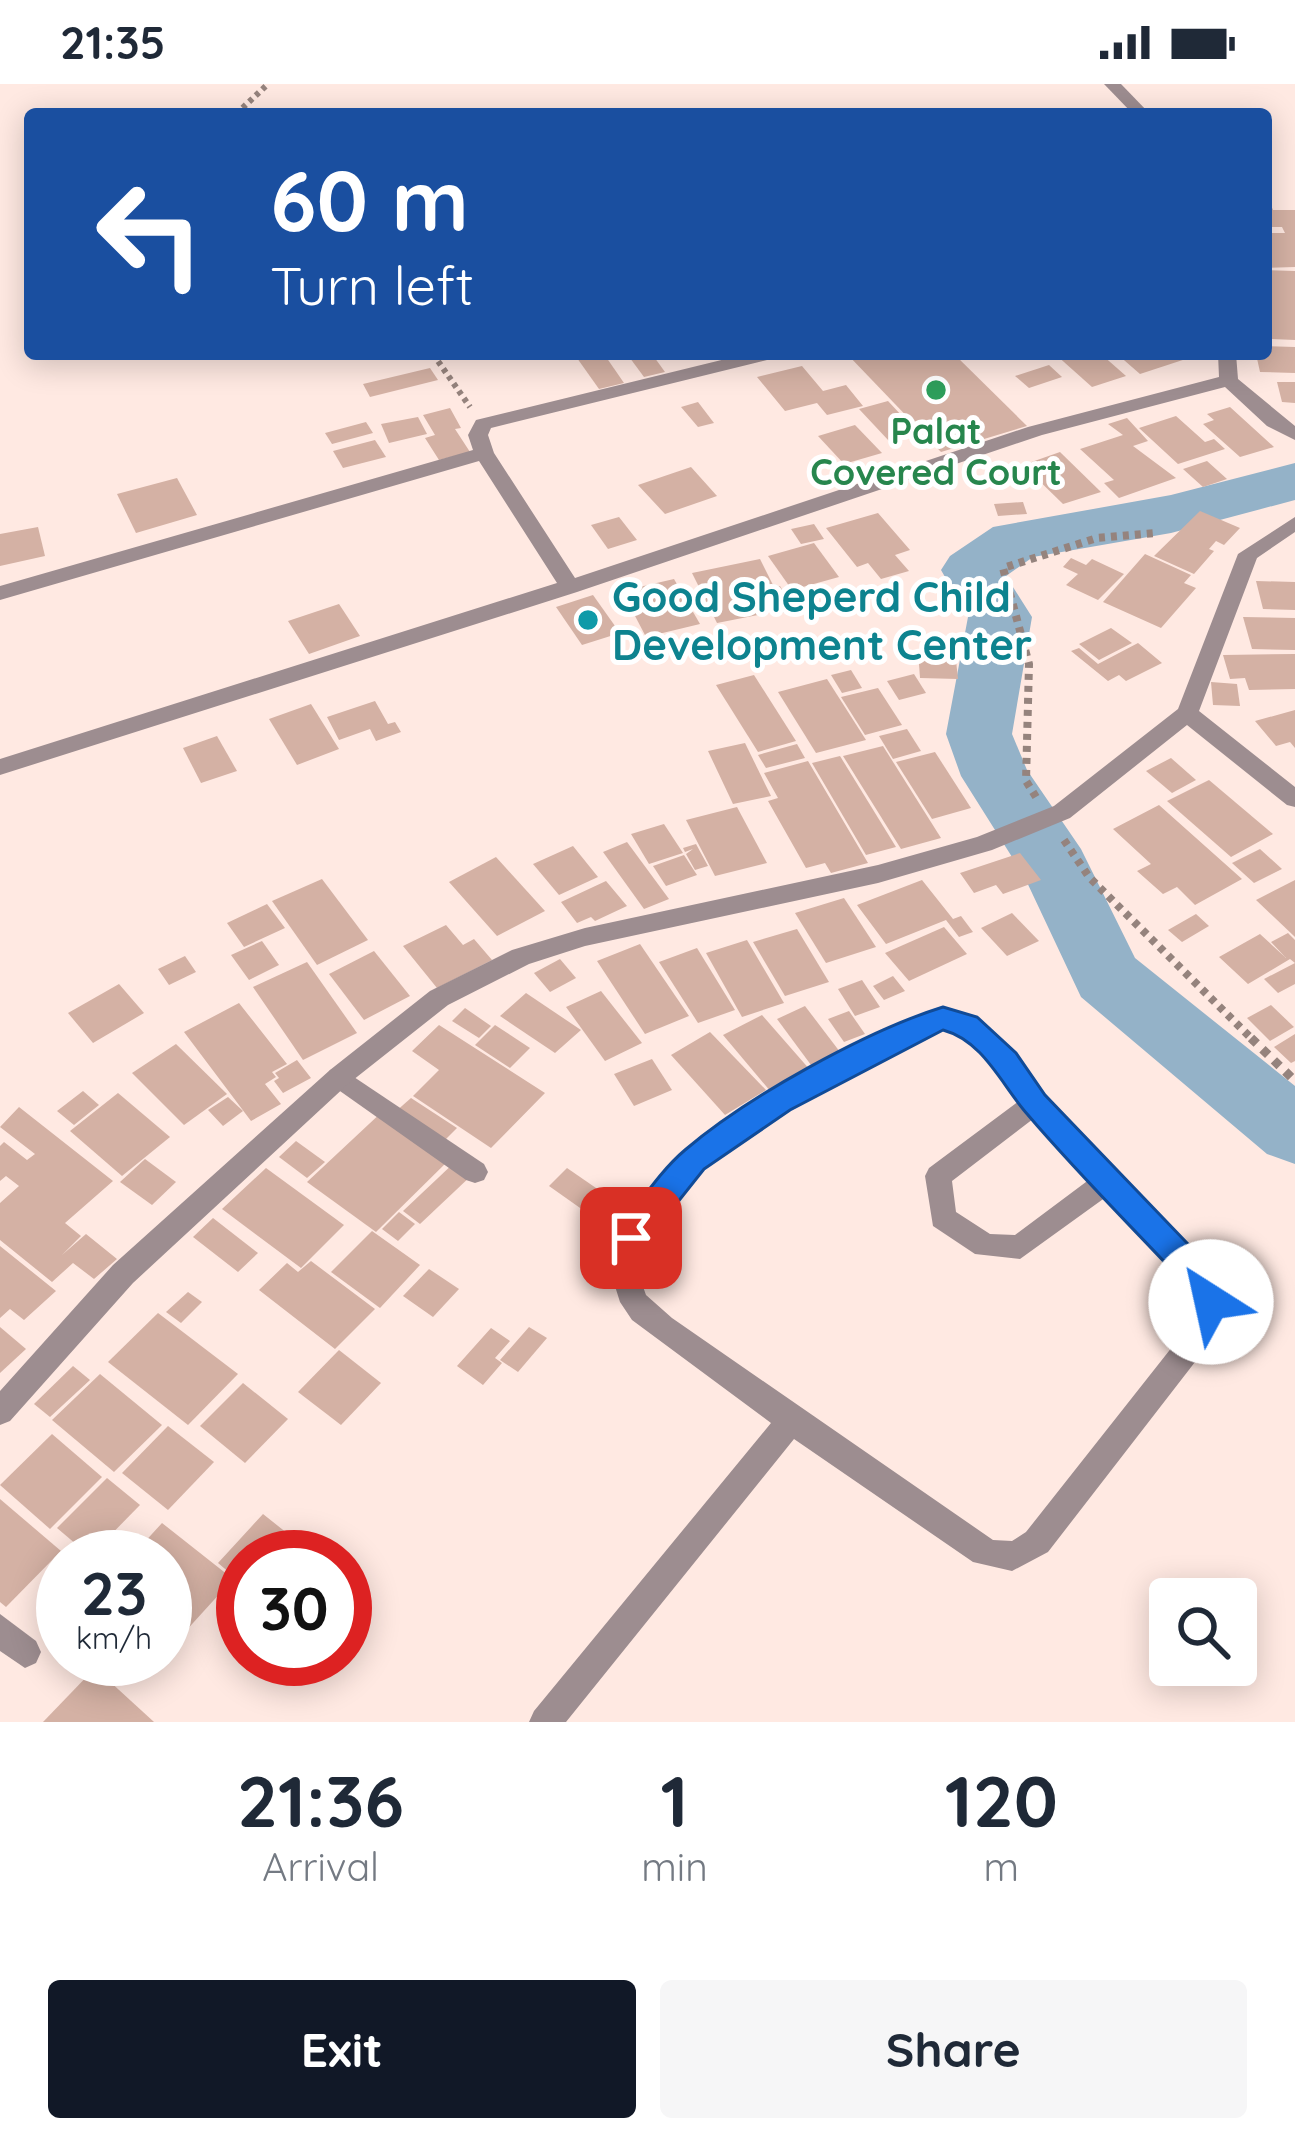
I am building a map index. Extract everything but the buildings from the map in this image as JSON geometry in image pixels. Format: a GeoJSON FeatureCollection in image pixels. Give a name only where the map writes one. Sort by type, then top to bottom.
{"type":"FeatureCollection","features":[{"type":"Feature","properties":{"kind":"street"},"geometry":{"type":"LineString","coordinates":[[1112,84],[1136,108]]}},
{"type":"Feature","properties":{"kind":"street"},"geometry":{"type":"LineString","coordinates":[[570,587],[484,453],[478,435],[483,424],[744,360]]}},
{"type":"Feature","properties":{"kind":"street"},"geometry":{"type":"LineString","coordinates":[[1227,360],[1229,381],[1274,422],[1295,434]]}},
{"type":"Feature","properties":{"kind":"street"},"geometry":{"type":"LineString","coordinates":[[0,767],[570,587],[1121,404],[1229,381]]}},
{"type":"Feature","properties":{"kind":"street"},"geometry":{"type":"LineString","coordinates":[[0,593],[484,453]]}},
{"type":"Feature","properties":{"kind":"street"},"geometry":{"type":"LineString","coordinates":[[0,1412],[123,1274],[339,1077],[439,998],[521,957],[585,937],[878,874],[984,844],[1062,812],[1117,773],[1187,712],[1248,554],[1295,523]]}},
{"type":"Feature","properties":{"kind":"street"},"geometry":{"type":"LineString","coordinates":[[1187,712],[1295,800]]}},
{"type":"Feature","properties":{"kind":"street"},"geometry":{"type":"LineString","coordinates":[[943,1019],[967,1025],[1006,1061],[1035,1103],[1108,1180],[1201,1279],[1211,1302],[1209,1322],[1037,1542],[1019,1556],[1003,1559],[984,1552],[790,1422],[632,1301],[620,1270],[631,1238],[693,1160],[779,1101],[916,1027],[943,1019]]}},
{"type":"Feature","properties":{"kind":"street"},"geometry":{"type":"LineString","coordinates":[[339,1077],[475,1172]]}},
{"type":"Feature","properties":{"kind":"street"},"geometry":{"type":"LineString","coordinates":[[1035,1103],[938,1176],[943,1218],[985,1246],[1020,1247],[1108,1180]]}},
{"type":"Feature","properties":{"kind":"street"},"geometry":{"type":"LineString","coordinates":[[545,1722],[790,1422]]}},
{"type":"Feature","properties":{"kind":"street"},"geometry":{"type":"LineString","coordinates":[[0,1630],[25,1652]]}},
{"type":"Feature","properties":{"kind":"path"},"geometry":{"type":"LineString","coordinates":[[242,108],[268,84]]}},
{"type":"Feature","properties":{"kind":"path"},"geometry":{"type":"LineString","coordinates":[[438,360],[483,424]]}},
{"type":"Feature","properties":{"kind":"waterway"},"geometry":{"type":"LineString","coordinates":[[1295,481],[1171,514],[1015,541],[972,570],[1000,617],[979,734],[995,776],[1056,868],[1107,977],[1295,1131]]}},
{"type":"Feature","properties":{"kind":"place","name":"Palat Covered Court"},"geometry":{"type":"Point","coordinates":[936,390]}},
{"type":"Feature","properties":{"kind":"place","name":"Good Sheperd Child Development Center"},"geometry":{"type":"Point","coordinates":[588,620]}},
{"type":"Feature","properties":{"kind":"route"},"geometry":{"type":"LineString","coordinates":[[631,1238],[693,1160],[779,1101],[916,1027],[943,1019],[967,1025],[1006,1061],[1035,1103],[1201,1279],[1211,1302]]}}]}
